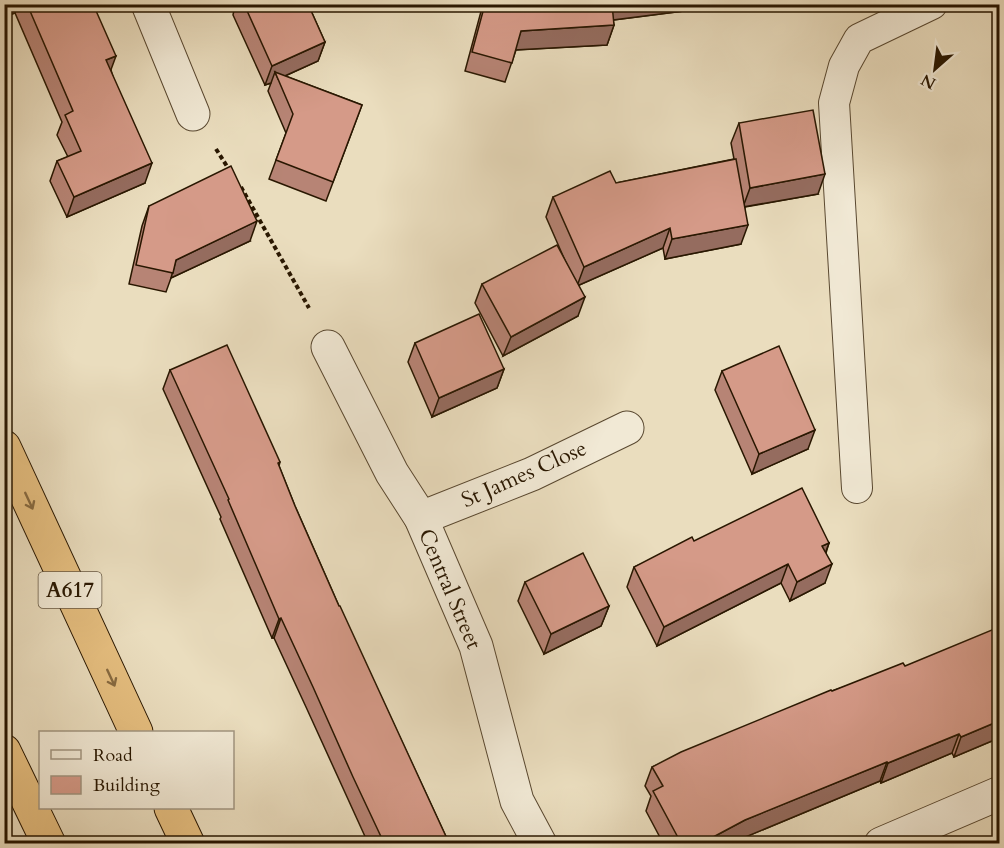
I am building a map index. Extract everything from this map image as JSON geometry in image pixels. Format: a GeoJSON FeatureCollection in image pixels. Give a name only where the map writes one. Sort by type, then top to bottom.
{"type":"FeatureCollection","features":[{"type":"Feature","properties":{"kind":"highway","name":"A617"},"geometry":{"type":"LineString","coordinates":[[4,447],[136,731]]}},
{"type":"Feature","properties":{"kind":"highway"},"geometry":{"type":"LineString","coordinates":[[4,751],[49,843]]}},
{"type":"Feature","properties":{"kind":"highway"},"geometry":{"type":"LineString","coordinates":[[172,809],[188,843]]}},
{"type":"Feature","properties":{"kind":"street"},"geometry":{"type":"LineString","coordinates":[[148,4],[193,114]]}},
{"type":"Feature","properties":{"kind":"street","name":"Central Street"},"geometry":{"type":"LineString","coordinates":[[328,347],[392,473],[421,518],[476,646],[517,801],[540,843]]}},
{"type":"Feature","properties":{"kind":"street","name":"St James Close"},"geometry":{"type":"LineString","coordinates":[[421,518],[532,474],[627,428]]}},
{"type":"Feature","properties":{"kind":"street"},"geometry":{"type":"LineString","coordinates":[[881,843],[999,793]]}},
{"type":"Feature","properties":{"kind":"lane"},"geometry":{"type":"LineString","coordinates":[[857,488],[834,103],[844,66],[859,39],[932,4]]}},
{"type":"Feature","properties":{"kind":"path"},"geometry":{"type":"LineString","coordinates":[[193,114],[233,176]]}},
{"type":"Feature","properties":{"kind":"path"},"geometry":{"type":"LineString","coordinates":[[239,185],[307,304],[328,347]]}},
{"type":"Feature","properties":{"kind":"building"},"geometry":{"type":"Polygon","coordinates":[[[27,4],[93,4],[116,56],[106,60],[152,163],[74,197],[57,161],[81,151],[65,115],[73,111],[27,4]]]}},
{"type":"Feature","properties":{"kind":"building"},"geometry":{"type":"Polygon","coordinates":[[[244,4],[308,4],[325,42],[272,66],[244,4]]]}},
{"type":"Feature","properties":{"kind":"building"},"geometry":{"type":"Polygon","coordinates":[[[485,4],[612,4],[614,25],[521,31],[512,63],[472,52],[485,4]]]}},
{"type":"Feature","properties":{"kind":"building"},"geometry":{"type":"Polygon","coordinates":[[[275,72],[362,105],[333,182],[276,160],[293,114],[275,72]]]}},
{"type":"Feature","properties":{"kind":"building"},"geometry":{"type":"Polygon","coordinates":[[[813,110],[825,174],[750,188],[739,123],[813,110]]]}},
{"type":"Feature","properties":{"kind":"building"},"geometry":{"type":"Polygon","coordinates":[[[736,159],[748,225],[672,239],[670,228],[584,267],[553,197],[610,171],[616,183],[736,159]]]}},
{"type":"Feature","properties":{"kind":"building"},"geometry":{"type":"Polygon","coordinates":[[[231,166],[257,221],[176,260],[173,273],[136,265],[149,206],[231,166]]]}},
{"type":"Feature","properties":{"kind":"building"},"geometry":{"type":"Polygon","coordinates":[[[557,245],[585,297],[511,337],[482,284],[557,245]]]}},
{"type":"Feature","properties":{"kind":"building"},"geometry":{"type":"Polygon","coordinates":[[[479,314],[504,369],[439,398],[415,343],[479,314]]]}},
{"type":"Feature","properties":{"kind":"building"},"geometry":{"type":"Polygon","coordinates":[[[227,345],[280,462],[278,463],[295,506],[339,606],[449,843],[384,843],[281,618],[279,619],[229,499],[170,370],[227,345]]]}},
{"type":"Feature","properties":{"kind":"building"},"geometry":{"type":"Polygon","coordinates":[[[779,346],[815,430],[759,454],[722,371],[779,346]]]}},
{"type":"Feature","properties":{"kind":"building"},"geometry":{"type":"Polygon","coordinates":[[[802,488],[829,543],[822,546],[832,564],[797,582],[788,564],[664,627],[634,567],[692,537],[694,541],[802,488]]]}},
{"type":"Feature","properties":{"kind":"building"},"geometry":{"type":"Polygon","coordinates":[[[583,553],[609,606],[551,634],[525,582],[583,553]]]}},
{"type":"Feature","properties":{"kind":"building"},"geometry":{"type":"Polygon","coordinates":[[[999,627],[999,721],[961,737],[959,734],[887,762],[745,820],[702,843],[681,843],[653,791],[663,786],[652,767],[681,752],[831,690],[903,663],[905,666],[999,627]]]}},
{"type":"Feature","properties":{"kind":"building"},"geometry":{"type":"Polygon","coordinates":[[[999,832],[999,843],[978,843],[996,836],[995,833],[999,832]]]}}]}
